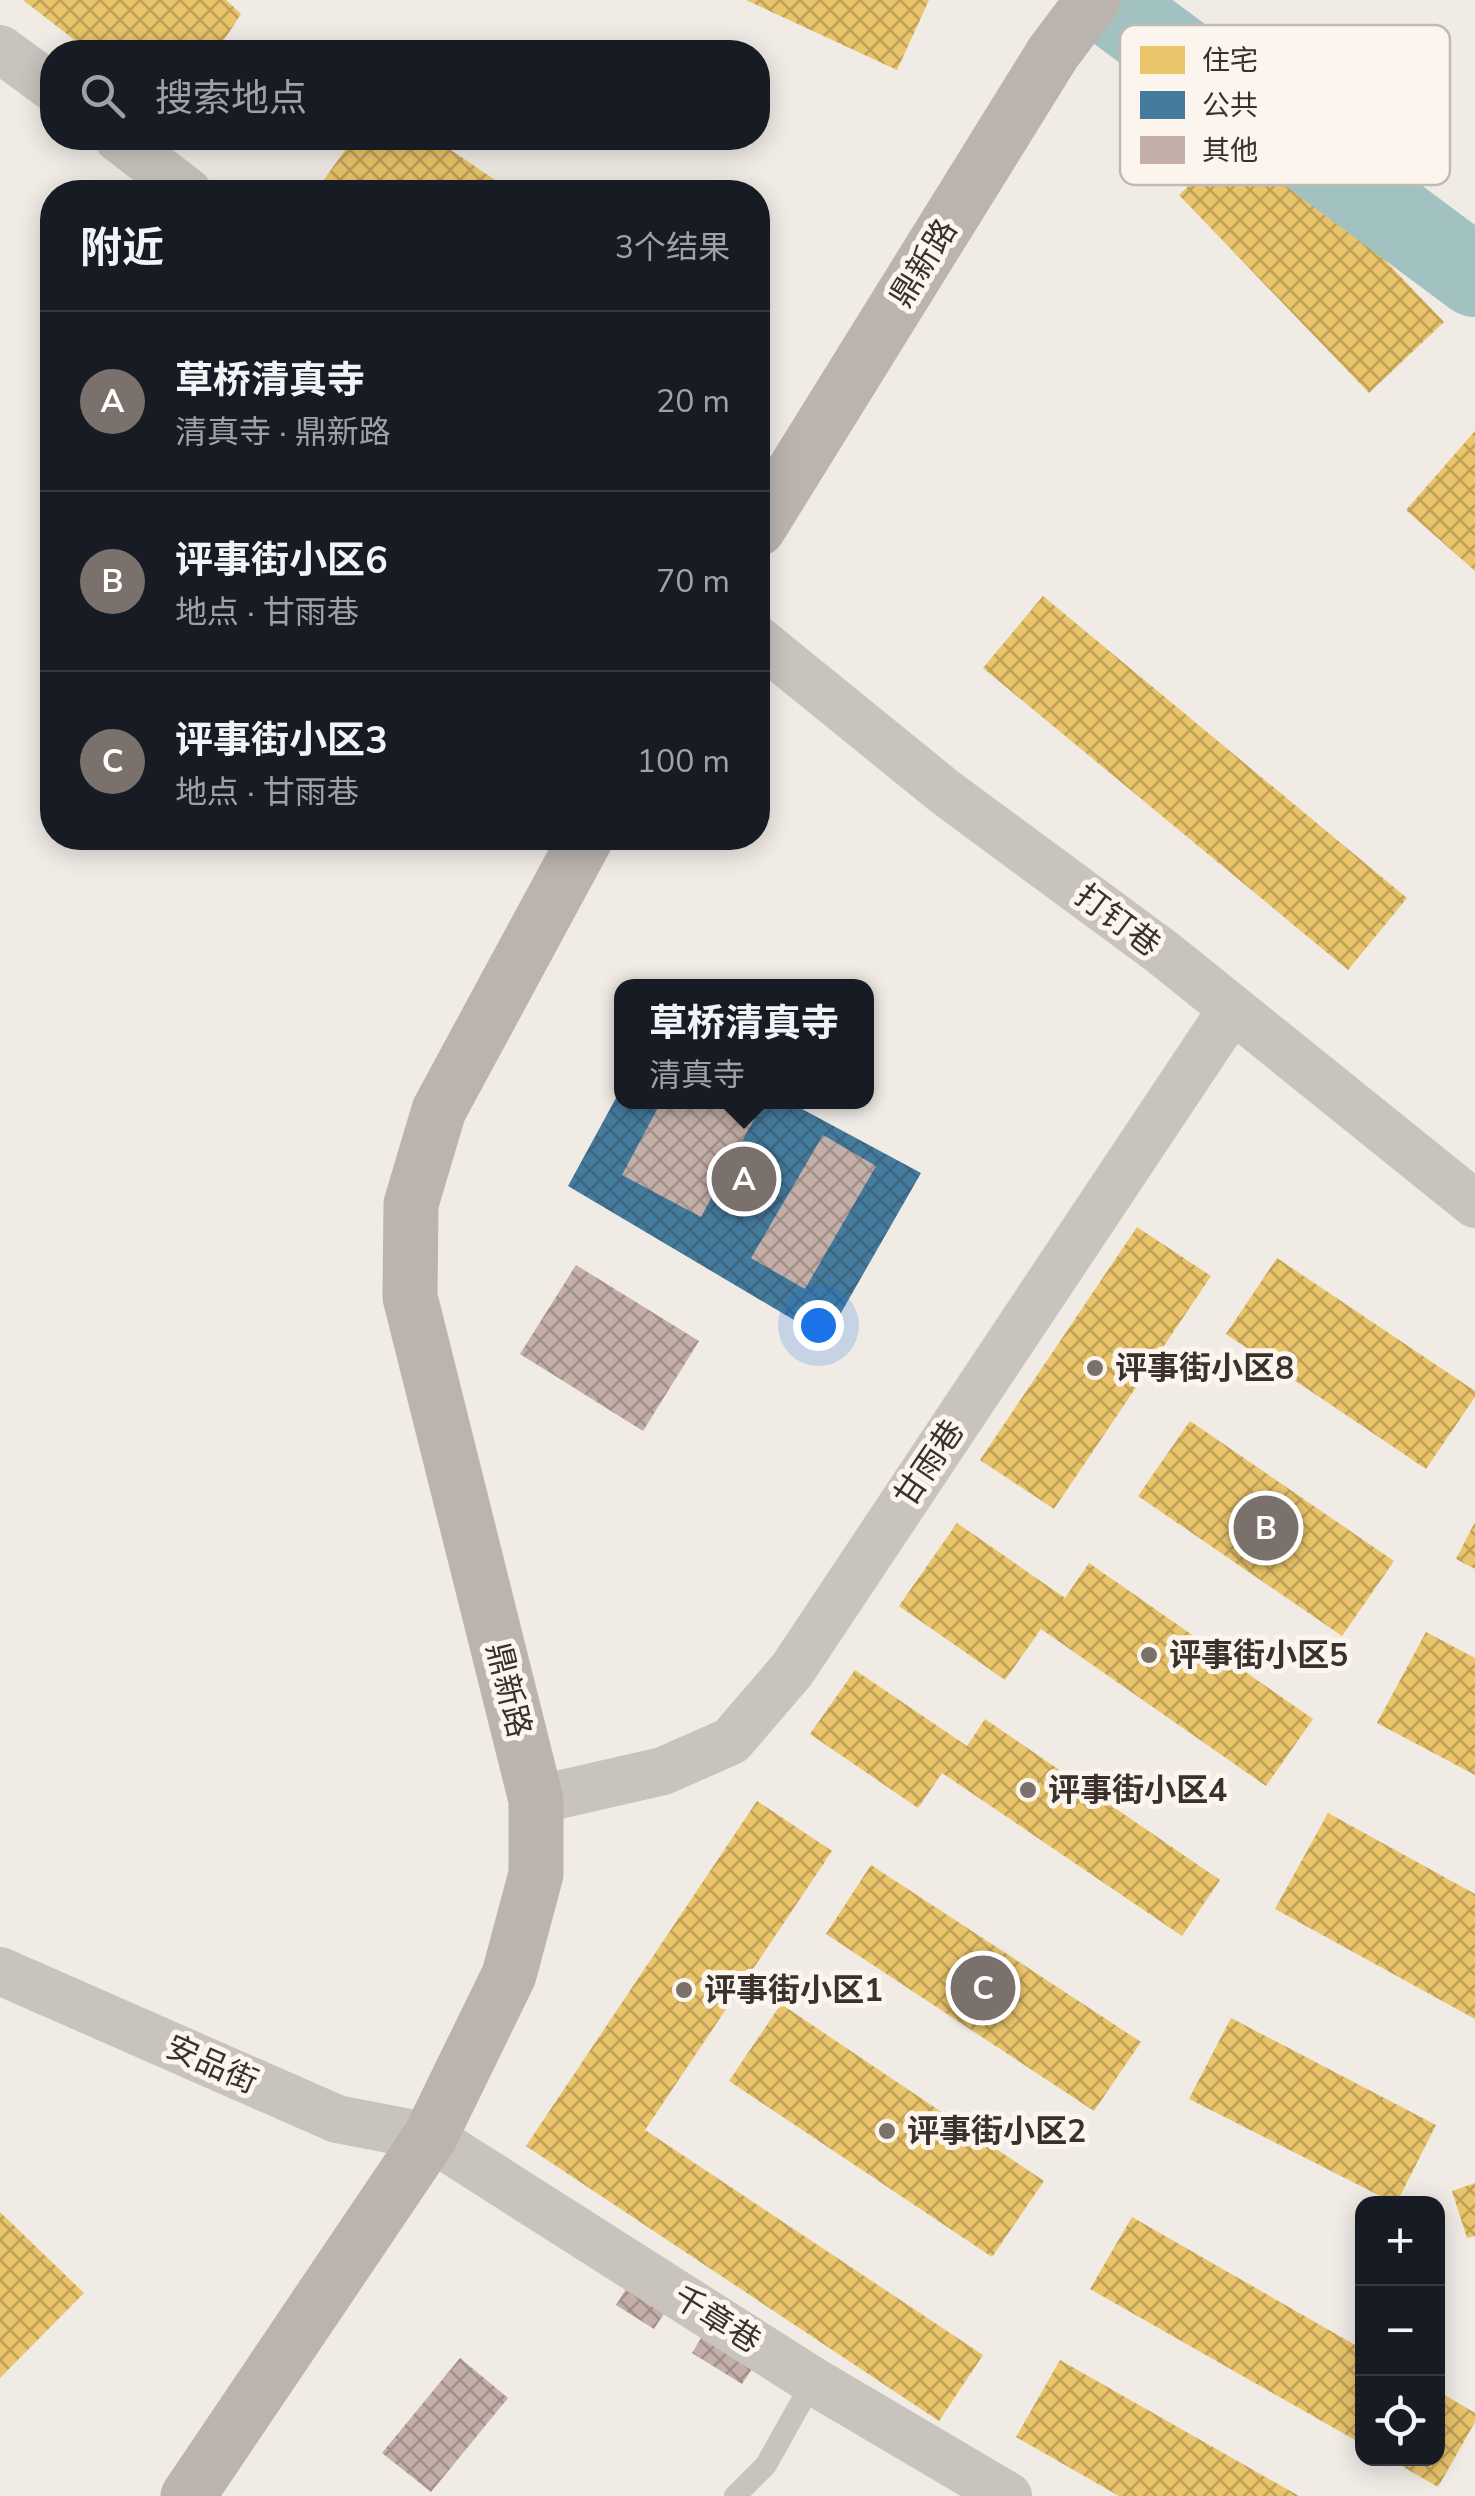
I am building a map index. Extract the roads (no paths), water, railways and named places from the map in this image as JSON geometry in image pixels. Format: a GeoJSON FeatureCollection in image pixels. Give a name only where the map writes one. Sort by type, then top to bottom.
{"type":"FeatureCollection","features":[{"type":"Feature","properties":{"kind":"street","name":"鼎新路"},"geometry":{"type":"LineString","coordinates":[[770,510],[1053,53],[1092,0]]}},
{"type":"Feature","properties":{"kind":"street"},"geometry":{"type":"LineString","coordinates":[[0,49],[40,78]]}},
{"type":"Feature","properties":{"kind":"street"},"geometry":{"type":"LineString","coordinates":[[134,150],[172,180]]}},
{"type":"Feature","properties":{"kind":"street","name":"打钉巷"},"geometry":{"type":"LineString","coordinates":[[770,650],[945,792],[1162,952],[1475,1204]]}},
{"type":"Feature","properties":{"kind":"street","name":"鼎新路"},"geometry":{"type":"LineString","coordinates":[[188,2496],[430,2137],[509,1975],[536,1874],[536,1800],[410,1297],[411,1204],[439,1110],[580,850]]}},
{"type":"Feature","properties":{"kind":"street","name":"甘雨巷"},"geometry":{"type":"LineString","coordinates":[[536,1800],[663,1771],[731,1741],[792,1670],[1232,1009]]}},
{"type":"Feature","properties":{"kind":"street","name":"安品街"},"geometry":{"type":"LineString","coordinates":[[0,1971],[337,2120],[430,2137]]}},
{"type":"Feature","properties":{"kind":"street","name":"千章巷"},"geometry":{"type":"LineString","coordinates":[[430,2137],[814,2381],[1008,2496]]}},
{"type":"Feature","properties":{"kind":"lane"},"geometry":{"type":"LineString","coordinates":[[735,2496],[766,2465],[814,2381]]}},
{"type":"Feature","properties":{"kind":"waterway"},"geometry":{"type":"LineString","coordinates":[[1104,0],[1138,25]]}},
{"type":"Feature","properties":{"kind":"waterway"},"geometry":{"type":"LineString","coordinates":[[1353,185],[1475,276]]}},
{"type":"Feature","properties":{"kind":"place","name":"草桥清真寺"},"geometry":{"type":"Point","coordinates":[744,1179]}},
{"type":"Feature","properties":{"kind":"place","name":"评事街小区8"},"geometry":{"type":"Point","coordinates":[1095,1368]}},
{"type":"Feature","properties":{"kind":"place","name":"评事街小区6"},"geometry":{"type":"Point","coordinates":[1266,1528]}},
{"type":"Feature","properties":{"kind":"place","name":"评事街小区5"},"geometry":{"type":"Point","coordinates":[1149,1655]}},
{"type":"Feature","properties":{"kind":"place","name":"评事街小区4"},"geometry":{"type":"Point","coordinates":[1028,1790]}},
{"type":"Feature","properties":{"kind":"place","name":"评事街小区3"},"geometry":{"type":"Point","coordinates":[983,1988]}},
{"type":"Feature","properties":{"kind":"place","name":"评事街小区1"},"geometry":{"type":"Point","coordinates":[684,1990]}},
{"type":"Feature","properties":{"kind":"place","name":"评事街小区2"},"geometry":{"type":"Point","coordinates":[887,2131]}}]}
